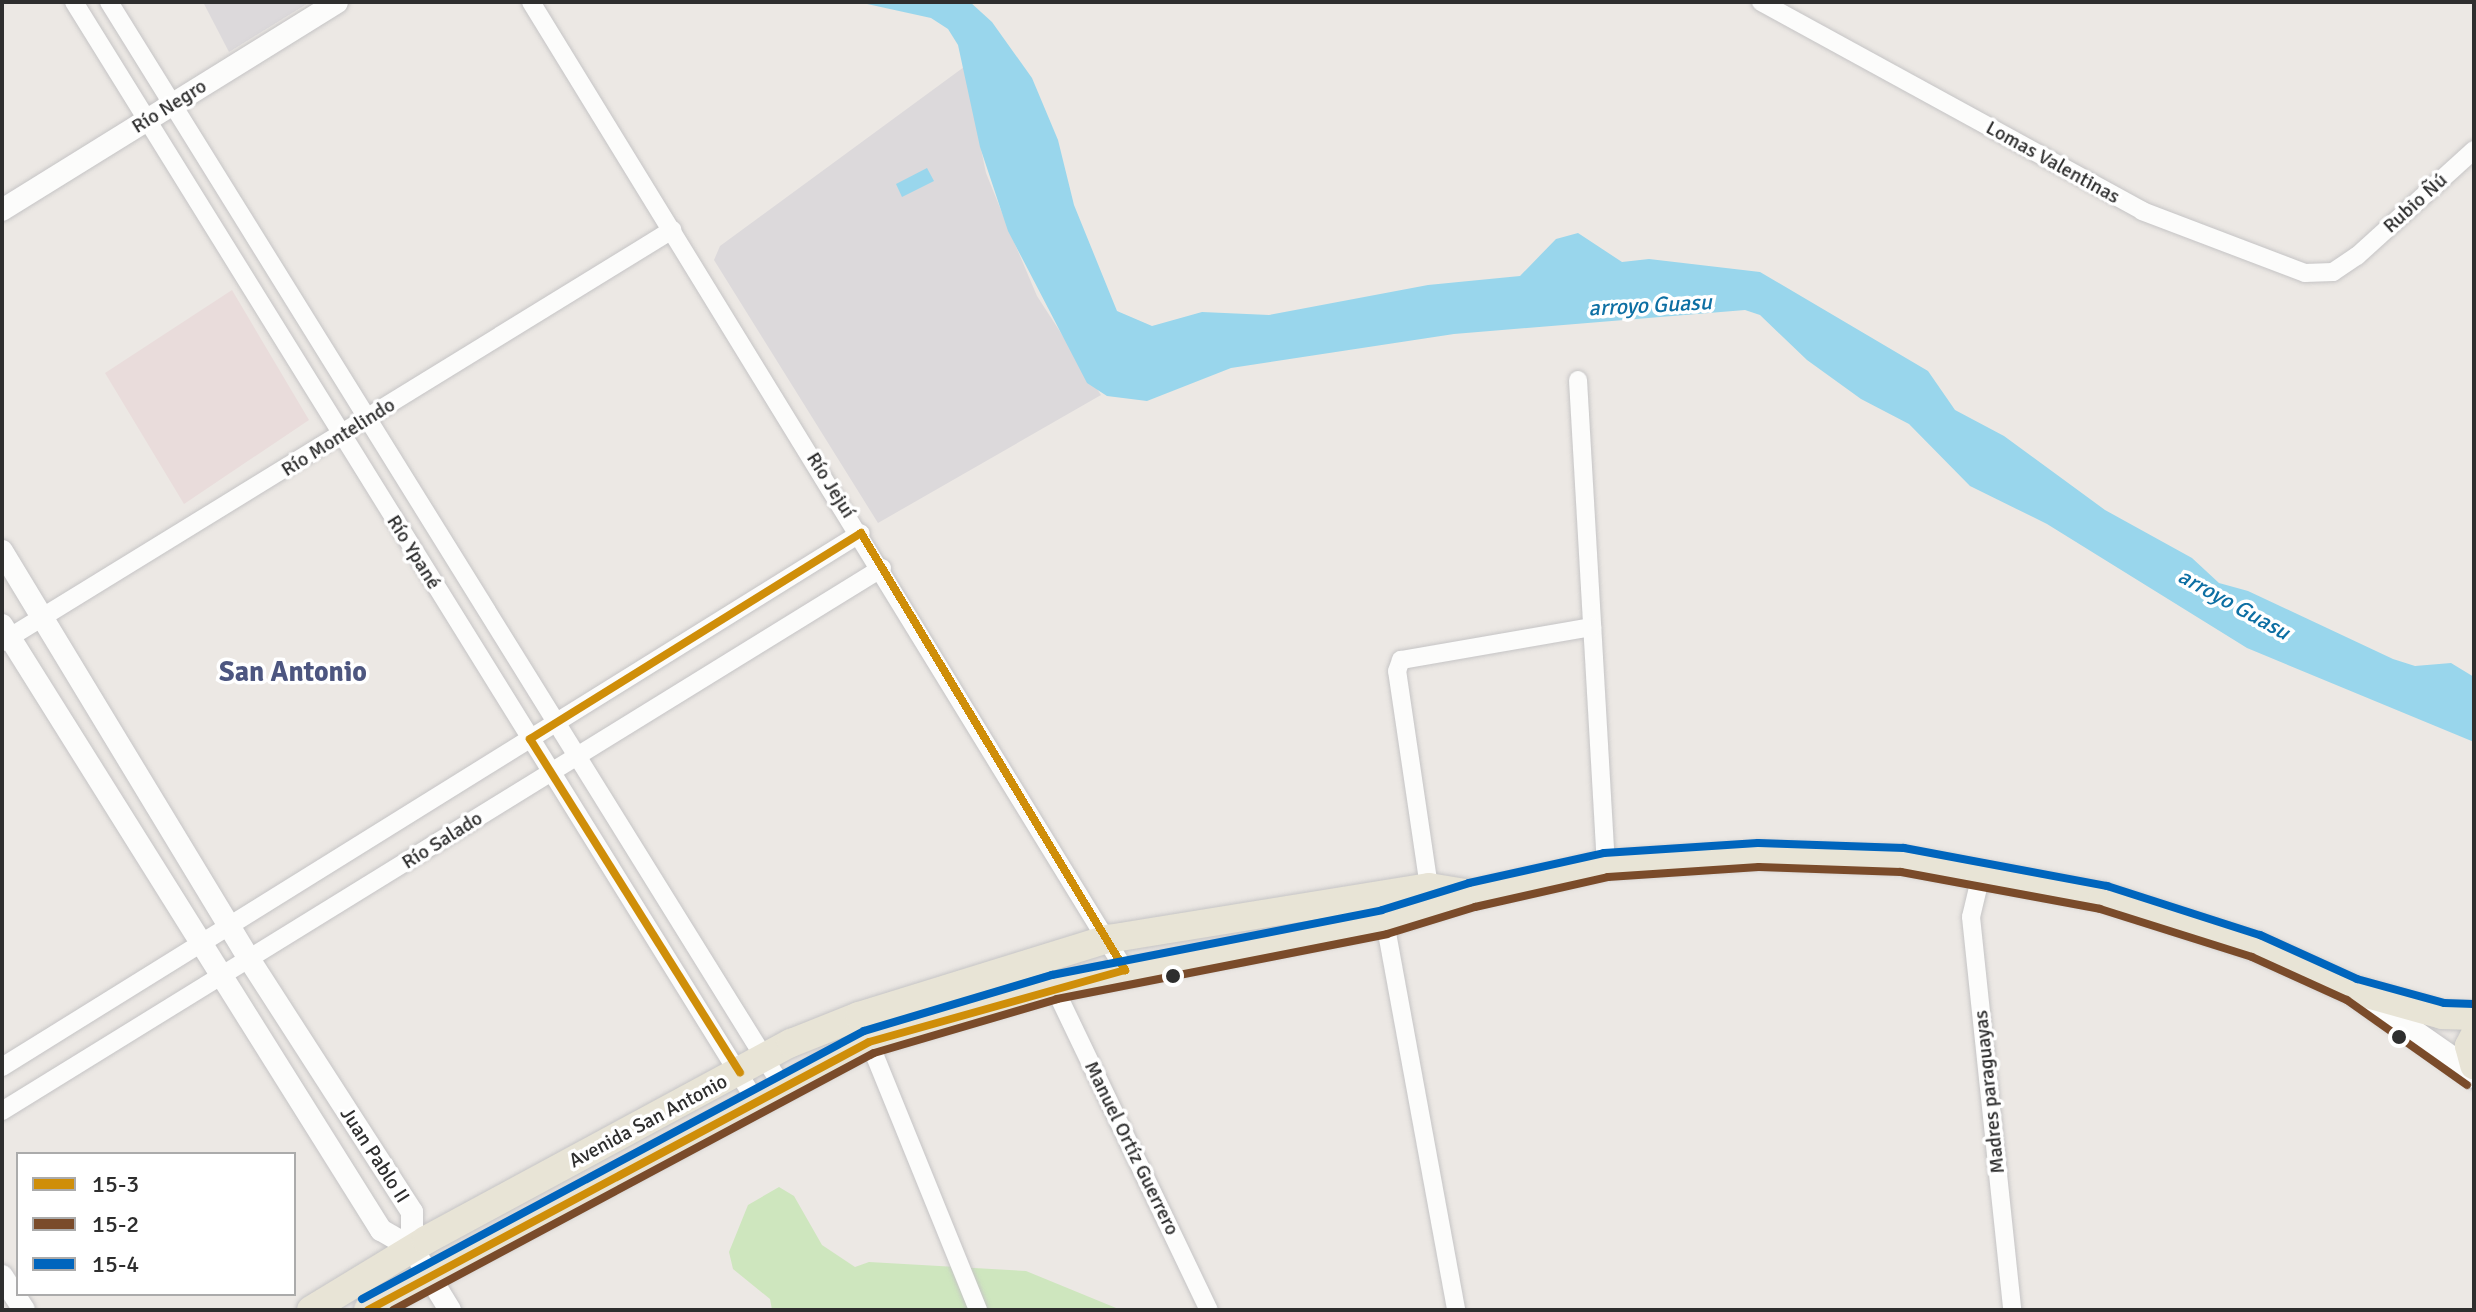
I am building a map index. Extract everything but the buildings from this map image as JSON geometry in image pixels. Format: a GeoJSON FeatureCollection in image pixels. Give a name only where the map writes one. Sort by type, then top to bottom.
{"type":"FeatureCollection","features":[{"type":"Feature","properties":{"kind":"main road","name":"Avenida San Antonio"},"geometry":{"type":"LineString","coordinates":[[311,1310],[412,1248],[765,1057],[864,1029],[1125,970],[1385,922],[1472,895],[1606,865],[1759,855],[1902,860],[2103,897],[2256,946],[2353,990],[2442,1015],[2474,1016]]}},
{"type":"Feature","properties":{"kind":"main road","name":"Avenida San Antonio"},"geometry":{"type":"LineString","coordinates":[[368,1310],[427,1274],[782,1086],[864,1029],[1108,939],[1429,887],[1472,895]]}},
{"type":"Feature","properties":{"kind":"main road"},"geometry":{"type":"LineString","coordinates":[[2353,990],[2474,1075]]}},
{"type":"Feature","properties":{"kind":"main road"},"geometry":{"type":"LineString","coordinates":[[2474,1036],[2469,1053],[2474,1065]]}},
{"type":"Feature","properties":{"kind":"street","name":"Río Ypané"},"geometry":{"type":"LineString","coordinates":[[74,2],[755,1100]]}},
{"type":"Feature","properties":{"kind":"street","name":"Río Ypané"},"geometry":{"type":"LineString","coordinates":[[109,2],[782,1086]]}},
{"type":"Feature","properties":{"kind":"street","name":"Río Negro"},"geometry":{"type":"LineString","coordinates":[[2,210],[337,2]]}},
{"type":"Feature","properties":{"kind":"street","name":"Río Jejuí"},"geometry":{"type":"LineString","coordinates":[[531,2],[861,533],[1125,970]]}},
{"type":"Feature","properties":{"kind":"street","name":"Lomas Valentinas"},"geometry":{"type":"LineString","coordinates":[[1761,2],[1789,7],[2142,211],[2305,273],[2333,272],[2357,256]]}},
{"type":"Feature","properties":{"kind":"street","name":"Rubio Ñú"},"geometry":{"type":"LineString","coordinates":[[2357,256],[2474,150]]}},
{"type":"Feature","properties":{"kind":"street","name":"Río Montelindo"},"geometry":{"type":"LineString","coordinates":[[5,634],[42,617],[341,436],[672,230]]}},
{"type":"Feature","properties":{"kind":"street"},"geometry":{"type":"LineString","coordinates":[[1578,380],[1606,865]]}},
{"type":"Feature","properties":{"kind":"street","name":"Río Salado"},"geometry":{"type":"LineString","coordinates":[[2,1067],[861,533]]}},
{"type":"Feature","properties":{"kind":"street","name":"Juan Pablo II"},"geometry":{"type":"LineString","coordinates":[[2,551],[249,959],[412,1212],[412,1248]]}},
{"type":"Feature","properties":{"kind":"street","name":"Río Salado"},"geometry":{"type":"LineString","coordinates":[[2,1111],[882,568]]}},
{"type":"Feature","properties":{"kind":"street"},"geometry":{"type":"LineString","coordinates":[[1429,887],[1397,671],[1401,660],[1592,627]]}},
{"type":"Feature","properties":{"kind":"street","name":"Juan Pablo II"},"geometry":{"type":"LineString","coordinates":[[5,634],[381,1230],[412,1248]]}},
{"type":"Feature","properties":{"kind":"street","name":"Madres paraguayas"},"geometry":{"type":"LineString","coordinates":[[1981,875],[1971,917],[2012,1310]]}},
{"type":"Feature","properties":{"kind":"street"},"geometry":{"type":"LineString","coordinates":[[1385,922],[1456,1310]]}},
{"type":"Feature","properties":{"kind":"street","name":"Manuel Ortíz Guerrero"},"geometry":{"type":"LineString","coordinates":[[1054,987],[1209,1310]]}},
{"type":"Feature","properties":{"kind":"street"},"geometry":{"type":"LineString","coordinates":[[864,1029],[978,1310]]}},
{"type":"Feature","properties":{"kind":"street"},"geometry":{"type":"LineString","coordinates":[[412,1248],[450,1310]]}},
{"type":"Feature","properties":{"kind":"street"},"geometry":{"type":"LineString","coordinates":[[2,1276],[24,1310]]}},
{"type":"Feature","properties":{"kind":"shaded area"},"geometry":{"type":"Polygon","coordinates":[[[203,2],[310,2],[229,52],[203,2]]]}},
{"type":"Feature","properties":{"kind":"shaded area"},"geometry":{"type":"Polygon","coordinates":[[[964,67],[986,173],[1009,230],[1037,296],[1101,395],[878,523],[714,260],[720,246],[964,67]]]}},
{"type":"Feature","properties":{"kind":"shaded area"},"geometry":{"type":"Polygon","coordinates":[[[232,290],[309,420],[184,504],[105,373],[232,290]]]}},
{"type":"Feature","properties":{"kind":"green space"},"geometry":{"type":"Polygon","coordinates":[[[779,1187],[794,1196],[822,1245],[855,1267],[869,1262],[1026,1271],[1121,1310],[772,1310],[770,1299],[733,1269],[729,1252],[748,1205],[779,1187]]]}},
{"type":"Feature","properties":{"kind":"water","name":"arroyo Guasu"},"geometry":{"type":"Polygon","coordinates":[[[858,2],[970,2],[992,22],[1032,78],[1058,140],[1074,205],[1117,311],[1152,326],[1202,312],[1269,315],[1428,285],[1520,276],[1556,239],[1578,233],[1622,262],[1649,259],[1760,272],[1928,371],[1955,410],[2004,436],[2105,510],[2192,558],[2219,583],[2248,591],[2393,659],[2415,666],[2451,663],[2474,677],[2474,742],[2247,648],[2047,524],[1970,486],[1909,424],[1861,399],[1807,360],[1760,315],[1745,310],[1454,334],[1231,368],[1147,401],[1107,396],[1087,383],[1008,231],[980,147],[958,45],[948,29],[931,18],[858,2]]]}},
{"type":"Feature","properties":{"kind":"water"},"geometry":{"type":"Polygon","coordinates":[[[927,168],[934,181],[902,197],[896,184],[927,168]]]}},
{"type":"Feature","properties":{"kind":"transit line","name":"15-3"},"geometry":{"type":"LineString","coordinates":[[861,533],[1125,970]]}},
{"type":"Feature","properties":{"kind":"transit line","name":"15-3"},"geometry":{"type":"LineString","coordinates":[[530,739],[861,533]]}},
{"type":"Feature","properties":{"kind":"transit line","name":"15-3"},"geometry":{"type":"LineString","coordinates":[[530,739],[740,1072]]}},
{"type":"Feature","properties":{"kind":"transit line","name":"15-4"},"geometry":{"type":"LineString","coordinates":[[362,1299],[864,1031],[1052,975],[1382,910],[1469,883],[1604,853],[1758,843],[1904,848],[2107,886],[2260,935],[2357,979],[2444,1003],[2474,1004]]}},
{"type":"Feature","properties":{"kind":"transit line","name":"15-2"},"geometry":{"type":"LineString","coordinates":[[393,1310],[874,1053],[1057,999],[1387,934],[1475,907],[1608,877],[1759,867],[1901,872],[2100,909],[2252,957],[2347,1000],[2467,1085]]}},
{"type":"Feature","properties":{"kind":"transit line","name":"15-3"},"geometry":{"type":"LineString","coordinates":[[368,1310],[869,1042],[1125,970]]}},
{"type":"Feature","properties":{"kind":"district","name":"San Antonio"},"geometry":{"type":"Point","coordinates":[293,672]}}]}
